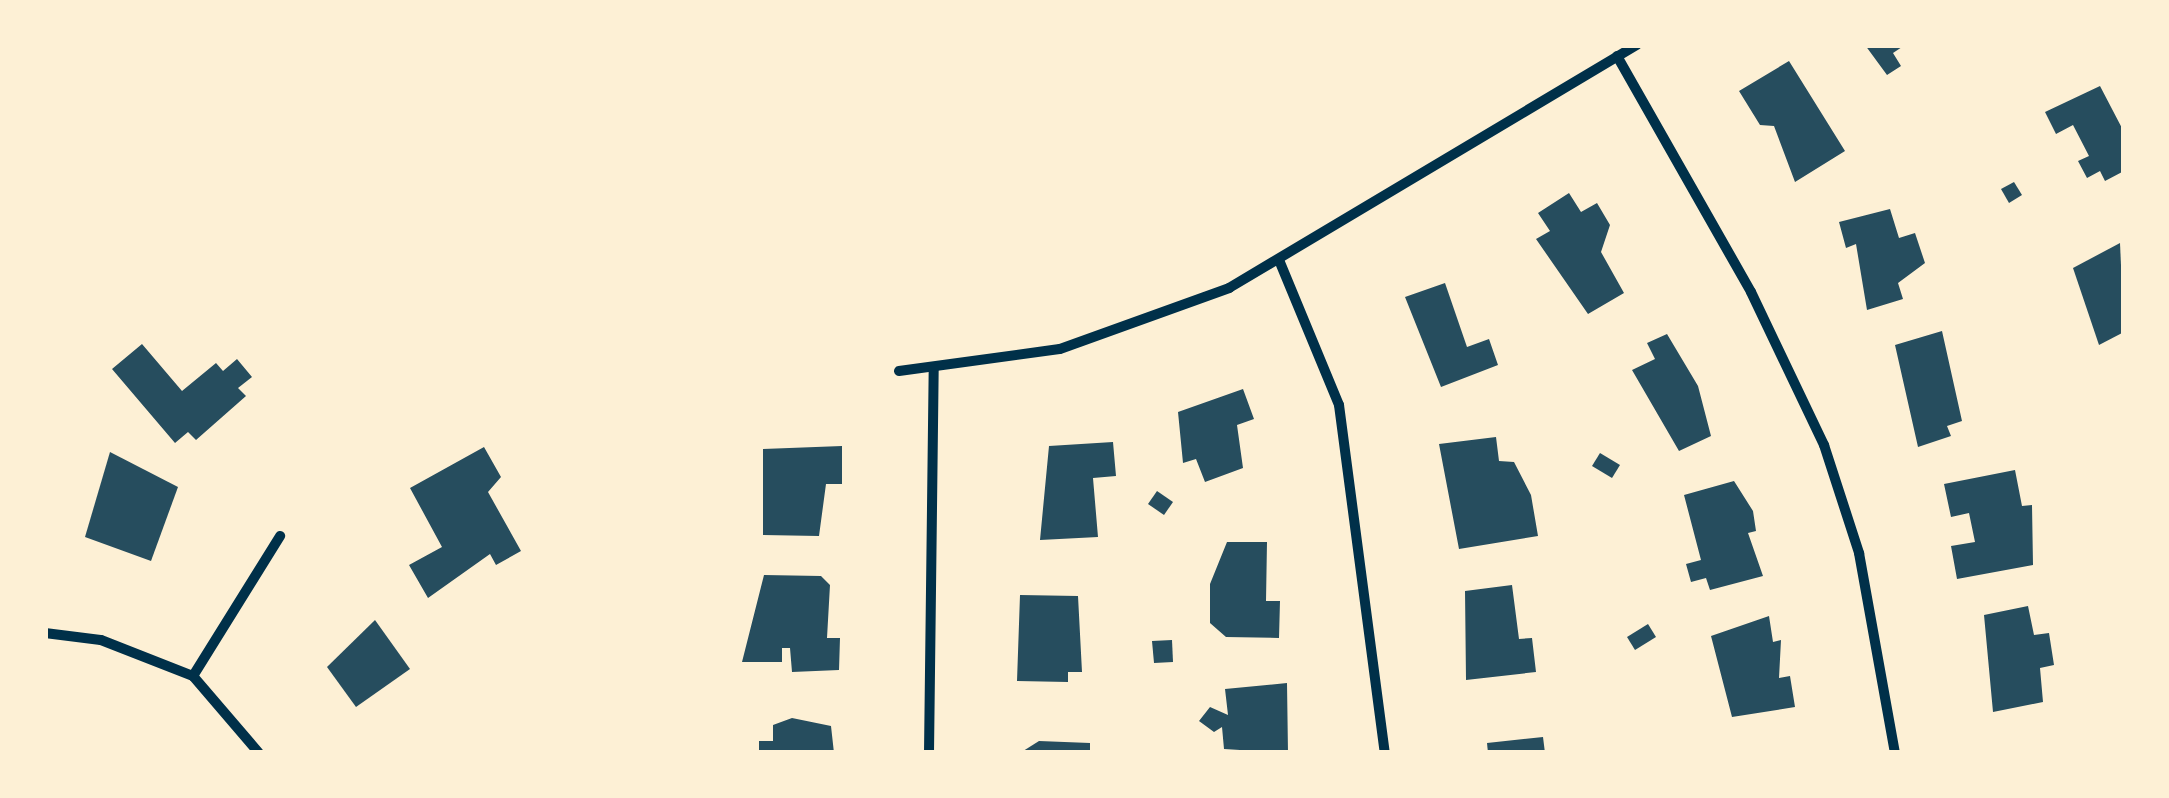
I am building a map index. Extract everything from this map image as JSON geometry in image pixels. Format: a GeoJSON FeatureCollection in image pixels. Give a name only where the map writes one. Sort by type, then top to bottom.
{"type":"FeatureCollection","features":[{"type":"Feature","properties":{"kind":"street"},"geometry":{"type":"LineString","coordinates":[[899,371],[934,369],[1118,333],[1278,260],[1636,45]]}},
{"type":"Feature","properties":{"kind":"street"},"geometry":{"type":"LineString","coordinates":[[1618,56],[1744,278],[1824,445],[1859,553],[1895,753]]}},
{"type":"Feature","properties":{"kind":"street"},"geometry":{"type":"LineString","coordinates":[[1278,260],[1339,404],[1385,753]]}},
{"type":"Feature","properties":{"kind":"street"},"geometry":{"type":"LineString","coordinates":[[928,753],[934,369]]}},
{"type":"Feature","properties":{"kind":"street"},"geometry":{"type":"LineString","coordinates":[[193,676],[280,536]]}},
{"type":"Feature","properties":{"kind":"street"},"geometry":{"type":"LineString","coordinates":[[45,633],[142,652],[193,676],[258,753]]}},
{"type":"Feature","properties":{"kind":"building"},"geometry":{"type":"Polygon","coordinates":[[[1865,45],[1905,45],[1893,53],[1901,66],[1887,75],[1865,45]]]}},
{"type":"Feature","properties":{"kind":"building"},"geometry":{"type":"Polygon","coordinates":[[[1789,61],[1845,151],[1795,182],[1774,126],[1760,125],[1739,91],[1789,61]]]}},
{"type":"Feature","properties":{"kind":"building"},"geometry":{"type":"Polygon","coordinates":[[[2100,86],[2124,132],[2124,171],[2105,181],[2100,171],[2087,178],[2078,161],[2089,156],[2073,125],[2056,134],[2045,112],[2100,86]]]}},
{"type":"Feature","properties":{"kind":"building"},"geometry":{"type":"Polygon","coordinates":[[[2014,182],[2022,195],[2009,203],[2001,189],[2014,182]]]}},
{"type":"Feature","properties":{"kind":"building"},"geometry":{"type":"Polygon","coordinates":[[[1569,193],[1581,212],[1597,203],[1610,225],[1601,252],[1624,293],[1588,314],[1536,239],[1550,231],[1538,213],[1569,193]]]}},
{"type":"Feature","properties":{"kind":"building"},"geometry":{"type":"Polygon","coordinates":[[[1890,209],[1899,238],[1915,233],[1925,263],[1898,283],[1903,299],[1867,310],[1856,244],[1846,248],[1839,222],[1890,209]]]}},
{"type":"Feature","properties":{"kind":"building"},"geometry":{"type":"Polygon","coordinates":[[[2120,243],[2124,332],[2099,345],[2073,268],[2120,243]]]}},
{"type":"Feature","properties":{"kind":"building"},"geometry":{"type":"Polygon","coordinates":[[[1445,283],[1467,347],[1489,339],[1498,365],[1441,387],[1405,297],[1445,283]]]}},
{"type":"Feature","properties":{"kind":"building"},"geometry":{"type":"Polygon","coordinates":[[[1942,331],[1962,421],[1947,426],[1951,436],[1918,447],[1895,345],[1942,331]]]}},
{"type":"Feature","properties":{"kind":"building"},"geometry":{"type":"Polygon","coordinates":[[[1667,334],[1698,386],[1711,436],[1679,451],[1632,370],[1655,359],[1647,343],[1667,334]]]}},
{"type":"Feature","properties":{"kind":"building"},"geometry":{"type":"Polygon","coordinates":[[[142,344],[182,391],[216,363],[223,371],[237,359],[252,377],[238,388],[246,396],[196,440],[188,432],[175,443],[112,369],[142,344]]]}},
{"type":"Feature","properties":{"kind":"building"},"geometry":{"type":"Polygon","coordinates":[[[1243,389],[1254,419],[1237,425],[1243,468],[1205,482],[1196,459],[1183,463],[1178,412],[1243,389]]]}},
{"type":"Feature","properties":{"kind":"building"},"geometry":{"type":"Polygon","coordinates":[[[1496,437],[1499,461],[1514,462],[1531,495],[1538,536],[1459,549],[1439,444],[1496,437]]]}},
{"type":"Feature","properties":{"kind":"building"},"geometry":{"type":"Polygon","coordinates":[[[1113,442],[1116,476],[1093,478],[1098,537],[1040,540],[1049,446],[1113,442]]]}},
{"type":"Feature","properties":{"kind":"building"},"geometry":{"type":"Polygon","coordinates":[[[842,446],[842,484],[826,484],[819,536],[763,535],[763,449],[842,446]]]}},
{"type":"Feature","properties":{"kind":"building"},"geometry":{"type":"Polygon","coordinates":[[[484,447],[501,477],[488,492],[521,551],[496,565],[490,554],[428,598],[409,565],[442,547],[410,488],[484,447]]]}},
{"type":"Feature","properties":{"kind":"building"},"geometry":{"type":"Polygon","coordinates":[[[110,452],[178,487],[151,561],[85,537],[110,452]]]}},
{"type":"Feature","properties":{"kind":"building"},"geometry":{"type":"Polygon","coordinates":[[[1600,453],[1620,465],[1612,478],[1592,466],[1600,453]]]}},
{"type":"Feature","properties":{"kind":"building"},"geometry":{"type":"Polygon","coordinates":[[[2015,470],[2022,506],[2032,505],[2033,565],[1957,579],[1951,546],[1975,542],[1969,513],[1951,517],[1944,484],[2015,470]]]}},
{"type":"Feature","properties":{"kind":"building"},"geometry":{"type":"Polygon","coordinates":[[[1734,481],[1753,511],[1756,531],[1748,533],[1763,576],[1710,590],[1706,578],[1691,582],[1686,564],[1701,560],[1684,495],[1734,481]]]}},
{"type":"Feature","properties":{"kind":"building"},"geometry":{"type":"Polygon","coordinates":[[[1157,491],[1173,502],[1164,515],[1148,504],[1157,491]]]}},
{"type":"Feature","properties":{"kind":"building"},"geometry":{"type":"Polygon","coordinates":[[[1227,542],[1267,542],[1266,601],[1280,601],[1279,638],[1226,637],[1210,623],[1210,584],[1227,542]]]}},
{"type":"Feature","properties":{"kind":"building"},"geometry":{"type":"Polygon","coordinates":[[[764,575],[821,576],[830,585],[827,638],[840,638],[839,670],[792,672],[790,648],[782,648],[782,662],[742,662],[764,575]]]}},
{"type":"Feature","properties":{"kind":"building"},"geometry":{"type":"Polygon","coordinates":[[[1512,585],[1519,639],[1532,638],[1536,672],[1466,680],[1465,591],[1512,585]]]}},
{"type":"Feature","properties":{"kind":"building"},"geometry":{"type":"Polygon","coordinates":[[[1020,595],[1078,596],[1082,672],[1068,672],[1068,682],[1017,681],[1020,595]]]}},
{"type":"Feature","properties":{"kind":"building"},"geometry":{"type":"Polygon","coordinates":[[[2028,606],[2034,635],[2049,633],[2054,665],[2040,668],[2043,702],[1993,712],[1984,615],[2028,606]]]}},
{"type":"Feature","properties":{"kind":"building"},"geometry":{"type":"Polygon","coordinates":[[[1769,616],[1773,642],[1781,640],[1779,678],[1790,676],[1795,707],[1732,717],[1711,636],[1769,616]]]}},
{"type":"Feature","properties":{"kind":"building"},"geometry":{"type":"Polygon","coordinates":[[[375,620],[410,669],[356,707],[327,667],[375,620]]]}},
{"type":"Feature","properties":{"kind":"building"},"geometry":{"type":"Polygon","coordinates":[[[1648,624],[1656,637],[1635,650],[1627,637],[1648,624]]]}},
{"type":"Feature","properties":{"kind":"building"},"geometry":{"type":"Polygon","coordinates":[[[1172,640],[1173,662],[1154,663],[1152,641],[1172,640]]]}},
{"type":"Feature","properties":{"kind":"building"},"geometry":{"type":"Polygon","coordinates":[[[1287,683],[1288,753],[1224,749],[1222,727],[1214,732],[1199,721],[1210,707],[1228,715],[1225,689],[1287,683]]]}},
{"type":"Feature","properties":{"kind":"building"},"geometry":{"type":"Polygon","coordinates":[[[792,718],[831,726],[834,753],[759,753],[759,741],[773,741],[773,725],[792,718]]]}},
{"type":"Feature","properties":{"kind":"building"},"geometry":{"type":"Polygon","coordinates":[[[1543,737],[1545,753],[1488,753],[1487,743],[1543,737]]]}},
{"type":"Feature","properties":{"kind":"building"},"geometry":{"type":"Polygon","coordinates":[[[1039,741],[1090,743],[1090,753],[1020,753],[1039,741]]]}}]}
